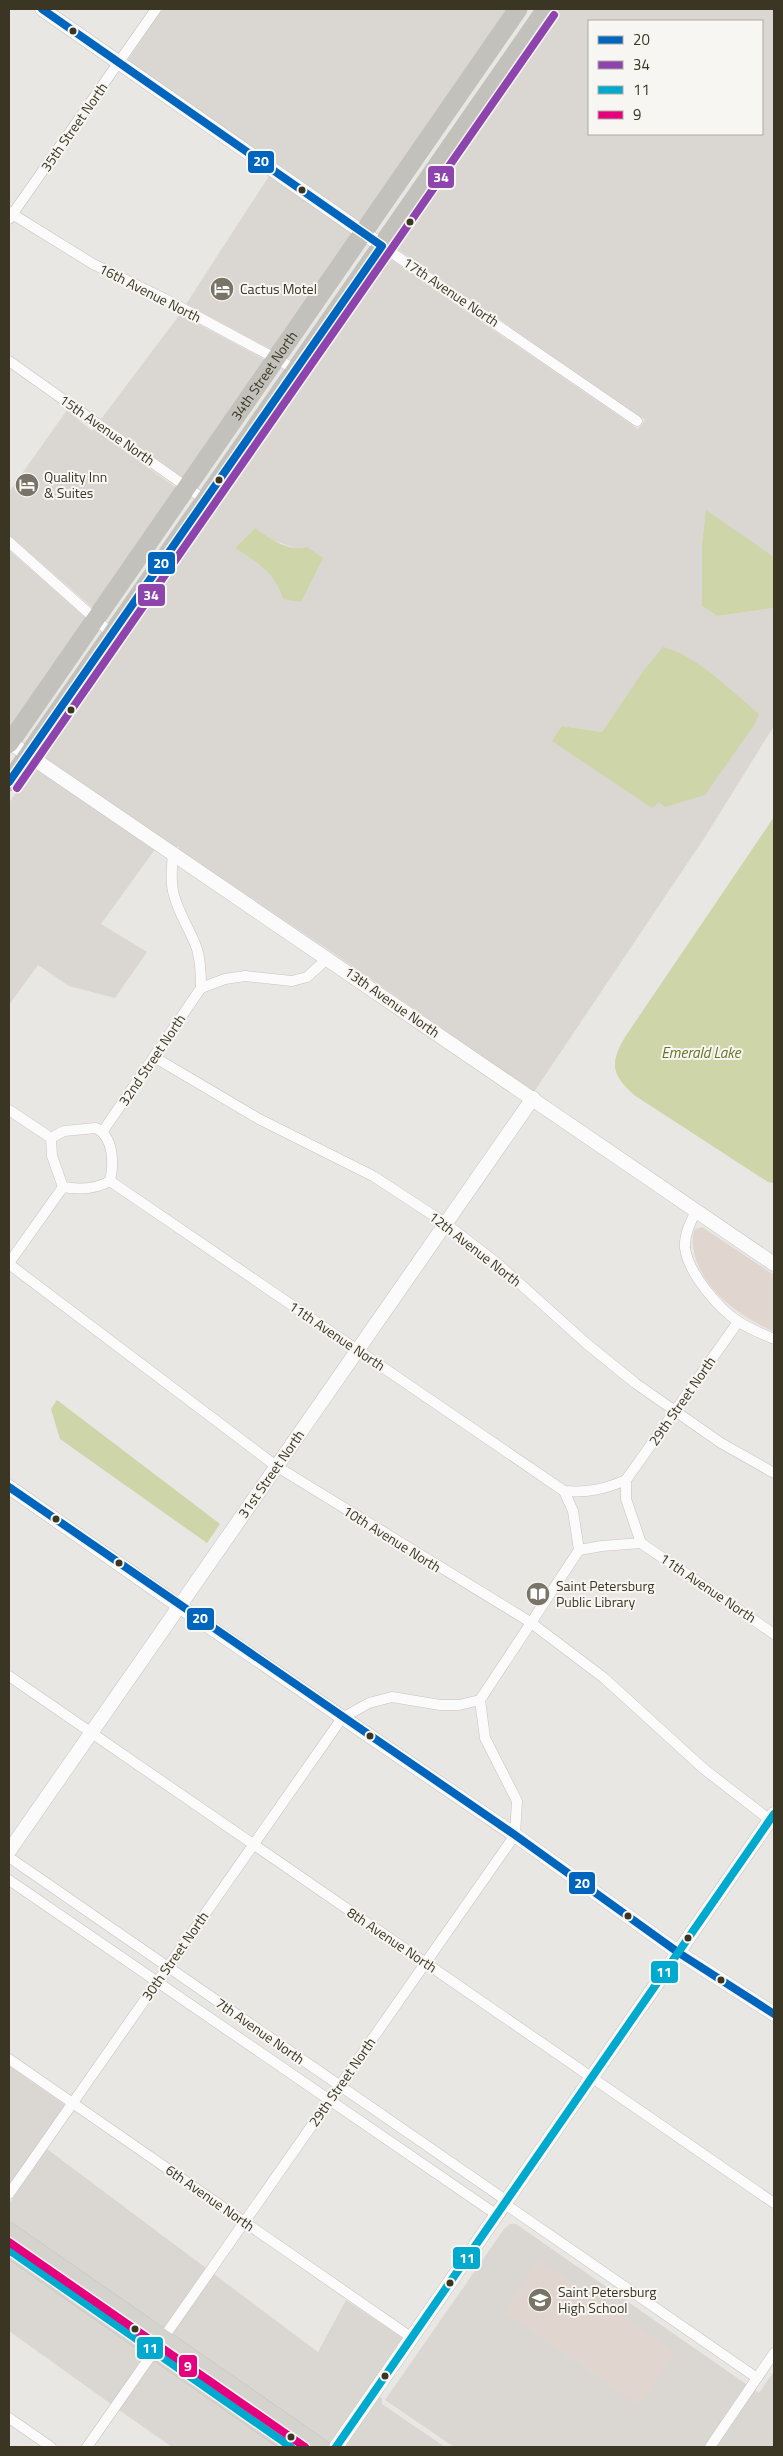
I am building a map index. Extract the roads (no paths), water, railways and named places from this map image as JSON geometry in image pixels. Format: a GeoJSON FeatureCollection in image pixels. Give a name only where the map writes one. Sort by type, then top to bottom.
{"type":"FeatureCollection","features":[{"type":"Feature","properties":{"kind":"highway","name":"34th Street North"},"geometry":{"type":"LineString","coordinates":[[9,743],[518,9]]}},
{"type":"Feature","properties":{"kind":"highway","name":"34th Street North"},"geometry":{"type":"LineString","coordinates":[[9,782],[546,9]]}},
{"type":"Feature","properties":{"kind":"main road"},"geometry":{"type":"LineString","coordinates":[[9,2230],[322,2447]]}},
{"type":"Feature","properties":{"kind":"main road"},"geometry":{"type":"LineString","coordinates":[[9,2250],[291,2447]]}},
{"type":"Feature","properties":{"kind":"street","name":"17th Avenue North"},"geometry":{"type":"LineString","coordinates":[[42,9],[637,421]]}},
{"type":"Feature","properties":{"kind":"street","name":"35th Street North"},"geometry":{"type":"LineString","coordinates":[[10,215],[156,9]]}},
{"type":"Feature","properties":{"kind":"street","name":"16th Avenue North"},"geometry":{"type":"LineString","coordinates":[[10,215],[92,264],[165,299],[295,369]]}},
{"type":"Feature","properties":{"kind":"street","name":"15th Avenue North"},"geometry":{"type":"LineString","coordinates":[[9,361],[205,500]]}},
{"type":"Feature","properties":{"kind":"street"},"geometry":{"type":"LineString","coordinates":[[9,542],[112,634]]}},
{"type":"Feature","properties":{"kind":"street","name":"13th Avenue North"},"geometry":{"type":"LineString","coordinates":[[9,743],[328,958],[774,1264]]}},
{"type":"Feature","properties":{"kind":"street"},"geometry":{"type":"LineString","coordinates":[[173,853],[171,873],[174,894],[180,913],[196,947],[200,964],[201,988],[225,979],[244,976],[292,981],[308,977],[328,958]]}},
{"type":"Feature","properties":{"kind":"street","name":"32nd Street North"},"geometry":{"type":"LineString","coordinates":[[103,1132],[201,988]]}},
{"type":"Feature","properties":{"kind":"street","name":"12th Avenue North"},"geometry":{"type":"LineString","coordinates":[[154,1057],[259,1119],[373,1176],[446,1223],[497,1263],[587,1344],[634,1383],[720,1443],[774,1473]]}},
{"type":"Feature","properties":{"kind":"street","name":"31st Street North"},"geometry":{"type":"LineString","coordinates":[[10,1858],[90,1732],[532,1098]]}},
{"type":"Feature","properties":{"kind":"street"},"geometry":{"type":"LineString","coordinates":[[9,1110],[50,1138],[52,1156],[63,1187]]}},
{"type":"Feature","properties":{"kind":"street"},"geometry":{"type":"LineString","coordinates":[[50,1138],[64,1131],[96,1128],[108,1138],[112,1153],[110,1181],[102,1186],[88,1189],[63,1187]]}},
{"type":"Feature","properties":{"kind":"street","name":"11th Avenue North"},"geometry":{"type":"LineString","coordinates":[[110,1181],[564,1491]]}},
{"type":"Feature","properties":{"kind":"street"},"geometry":{"type":"LineString","coordinates":[[9,1264],[63,1187]]}},
{"type":"Feature","properties":{"kind":"street"},"geometry":{"type":"LineString","coordinates":[[696,1212],[687,1230],[685,1248],[690,1263],[713,1298],[738,1322],[774,1339]]}},
{"type":"Feature","properties":{"kind":"street","name":"10th Avenue North"},"geometry":{"type":"LineString","coordinates":[[9,1264],[276,1466],[530,1622],[604,1678],[704,1769],[772,1817]]}},
{"type":"Feature","properties":{"kind":"street","name":"29th Street North"},"geometry":{"type":"LineString","coordinates":[[626,1480],[738,1322]]}},
{"type":"Feature","properties":{"kind":"street"},"geometry":{"type":"LineString","coordinates":[[515,1835],[517,1801],[485,1738],[480,1700],[530,1622],[580,1550],[602,1546],[642,1543],[626,1499],[626,1480],[608,1488],[584,1492],[564,1491],[573,1511],[580,1550]]}},
{"type":"Feature","properties":{"kind":"street"},"geometry":{"type":"LineString","coordinates":[[9,1487],[179,1606],[515,1835],[679,1953],[774,2014]]}},
{"type":"Feature","properties":{"kind":"street","name":"11th Avenue North"},"geometry":{"type":"LineString","coordinates":[[642,1543],[774,1634]]}},
{"type":"Feature","properties":{"kind":"street","name":"8th Avenue North"},"geometry":{"type":"LineString","coordinates":[[9,1676],[774,2204]]}},
{"type":"Feature","properties":{"kind":"street"},"geometry":{"type":"LineString","coordinates":[[342,1718],[369,1703],[392,1697],[440,1705],[459,1705],[480,1700]]}},
{"type":"Feature","properties":{"kind":"street","name":"30th Street North"},"geometry":{"type":"LineString","coordinates":[[9,2194],[342,1718]]}},
{"type":"Feature","properties":{"kind":"street"},"geometry":{"type":"LineString","coordinates":[[336,2447],[772,1817]]}},
{"type":"Feature","properties":{"kind":"street","name":"29th Street North"},"geometry":{"type":"LineString","coordinates":[[87,2447],[515,1835]]}},
{"type":"Feature","properties":{"kind":"street","name":"7th Avenue North"},"geometry":{"type":"LineString","coordinates":[[10,1858],[340,2086],[503,2207]]}},
{"type":"Feature","properties":{"kind":"street","name":"7th Avenue North"},"geometry":{"type":"LineString","coordinates":[[9,1880],[329,2100],[503,2207],[756,2378]]}},
{"type":"Feature","properties":{"kind":"street","name":"6th Avenue North"},"geometry":{"type":"LineString","coordinates":[[9,2059],[412,2338]]}},
{"type":"Feature","properties":{"kind":"street"},"geometry":{"type":"LineString","coordinates":[[710,2447],[774,2352]]}},
{"type":"Feature","properties":{"kind":"street"},"geometry":{"type":"LineString","coordinates":[[9,2418],[50,2447]]}},
{"type":"Feature","properties":{"kind":"water"},"geometry":{"type":"Polygon","coordinates":[[[706,510],[774,557],[774,608],[717,616],[702,606],[702,543],[706,510]]]}},
{"type":"Feature","properties":{"kind":"water"},"geometry":{"type":"Polygon","coordinates":[[[255,528],[280,544],[294,548],[307,547],[323,558],[301,602],[283,599],[280,590],[270,575],[235,548],[255,528]]]}},
{"type":"Feature","properties":{"kind":"water"},"geometry":{"type":"Polygon","coordinates":[[[663,647],[676,651],[701,666],[759,714],[754,725],[705,795],[665,807],[659,802],[652,808],[552,741],[562,726],[602,732],[641,674],[663,647]]]}},
{"type":"Feature","properties":{"kind":"water","name":"Emerald Lake"},"geometry":{"type":"Polygon","coordinates":[[[774,817],[774,1183],[768,1182],[634,1095],[617,1075],[615,1062],[625,1037],[774,817]]]}},
{"type":"Feature","properties":{"kind":"water"},"geometry":{"type":"Polygon","coordinates":[[[57,1400],[220,1524],[207,1543],[60,1439],[51,1409],[57,1400]]]}},
{"type":"Feature","properties":{"kind":"place","name":"Cactus Motel"},"geometry":{"type":"Point","coordinates":[222,289]}},
{"type":"Feature","properties":{"kind":"place","name":"Quality Inn & Suites"},"geometry":{"type":"Point","coordinates":[27,485]}},
{"type":"Feature","properties":{"kind":"place","name":"Saint Petersburg Public Library"},"geometry":{"type":"Point","coordinates":[538,1594]}},
{"type":"Feature","properties":{"kind":"place","name":"Saint Petersburg High School"},"geometry":{"type":"Point","coordinates":[540,2300]}}]}
